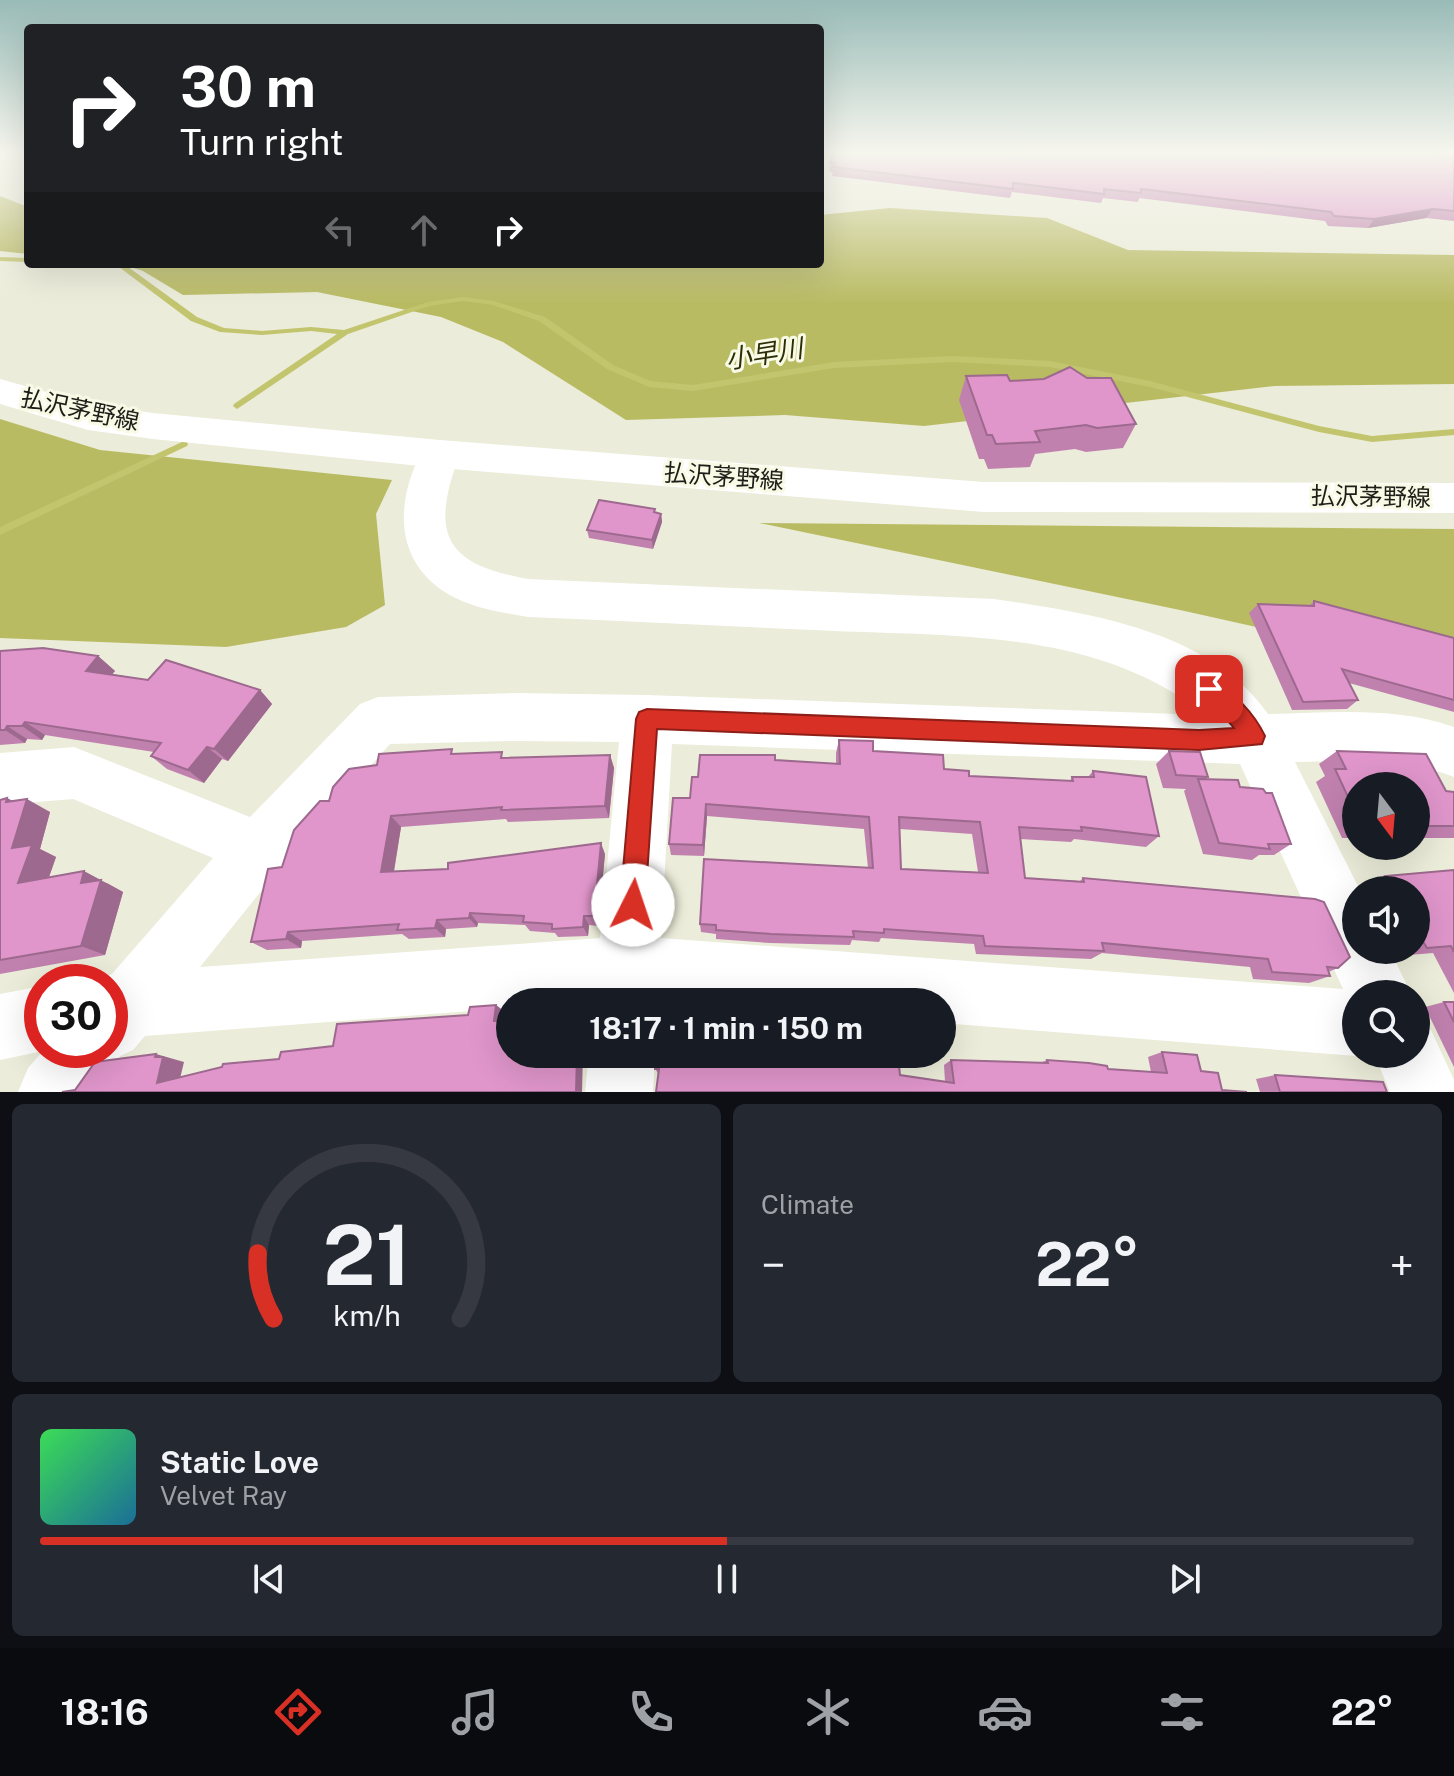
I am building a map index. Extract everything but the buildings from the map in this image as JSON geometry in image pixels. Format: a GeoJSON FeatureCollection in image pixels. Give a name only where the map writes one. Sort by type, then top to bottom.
{"type":"FeatureCollection","features":[{"type":"Feature","properties":{"kind":"street","name":"払沢茅野線"},"geometry":{"type":"LineString","coordinates":[[0,391],[88,417],[440,454],[984,497],[1454,498]]}},
{"type":"Feature","properties":{"kind":"street"},"geometry":{"type":"LineString","coordinates":[[440,454],[428,482],[422,508],[424,536],[442,565],[477,587],[528,598],[994,619],[1071,631],[1153,655],[1191,675],[1227,703],[1254,736],[1342,918]]}},
{"type":"Feature","properties":{"kind":"street"},"geometry":{"type":"LineString","coordinates":[[128,999],[259,849],[378,721],[515,717],[647,719],[1199,740],[1254,736],[1395,736],[1424,741],[1454,752]]}},
{"type":"Feature","properties":{"kind":"street"},"geometry":{"type":"LineString","coordinates":[[627,984],[647,719]]}},
{"type":"Feature","properties":{"kind":"street"},"geometry":{"type":"LineString","coordinates":[[0,779],[74,773],[259,849]]}},
{"type":"Feature","properties":{"kind":"street"},"geometry":{"type":"LineString","coordinates":[[128,1011],[627,984],[1342,1022]]}},
{"type":"Feature","properties":{"kind":"street"},"geometry":{"type":"LineString","coordinates":[[0,1027],[24,1022]]}},
{"type":"Feature","properties":{"kind":"street"},"geometry":{"type":"LineString","coordinates":[[52,1092],[73,1068]]}},
{"type":"Feature","properties":{"kind":"street"},"geometry":{"type":"LineString","coordinates":[[619,1092],[621,1068]]}},
{"type":"Feature","properties":{"kind":"street"},"geometry":{"type":"LineString","coordinates":[[1414,1068],[1425,1092]]}},
{"type":"Feature","properties":{"kind":"shaded area"},"geometry":{"type":"Polygon","coordinates":[[[0,202],[24,205],[24,254],[0,251],[0,202]]]}},
{"type":"Feature","properties":{"kind":"shaded area"},"geometry":{"type":"Polygon","coordinates":[[[890,208],[1047,218],[1128,250],[1454,255],[1454,384],[1275,386],[924,426],[785,415],[626,420],[503,342],[441,317],[317,292],[183,295],[134,268],[824,268],[824,215],[890,208]]]}},
{"type":"Feature","properties":{"kind":"shaded area"},"geometry":{"type":"Polygon","coordinates":[[[0,419],[100,450],[392,480],[376,514],[385,605],[346,627],[226,647],[0,638],[0,419]]]}},
{"type":"Feature","properties":{"kind":"shaded area"},"geometry":{"type":"Polygon","coordinates":[[[759,523],[1454,529],[1454,671],[1180,610],[759,523]]]}},
{"type":"Feature","properties":{"kind":"waterway","name":"小早川"},"geometry":{"type":"LineString","coordinates":[[0,259],[24,260]]}},
{"type":"Feature","properties":{"kind":"waterway","name":"小早川"},"geometry":{"type":"LineString","coordinates":[[124,268],[194,319],[223,330],[262,333],[311,329],[345,332]]}},
{"type":"Feature","properties":{"kind":"waterway","name":"小早川"},"geometry":{"type":"LineString","coordinates":[[345,332],[428,304],[463,299],[494,303],[542,319],[610,367],[649,384],[693,388],[834,365],[952,359],[1050,364],[1150,384],[1319,429],[1372,439],[1454,432]]}},
{"type":"Feature","properties":{"kind":"waterway"},"geometry":{"type":"LineString","coordinates":[[237,406],[345,332]]}},
{"type":"Feature","properties":{"kind":"waterway"},"geometry":{"type":"LineString","coordinates":[[0,531],[184,444]]}},
{"type":"Feature","properties":{"kind":"route"},"geometry":{"type":"LineString","coordinates":[[633,905],[647,719],[1199,740],[1254,736],[1227,703],[1209,689]]}}]}
